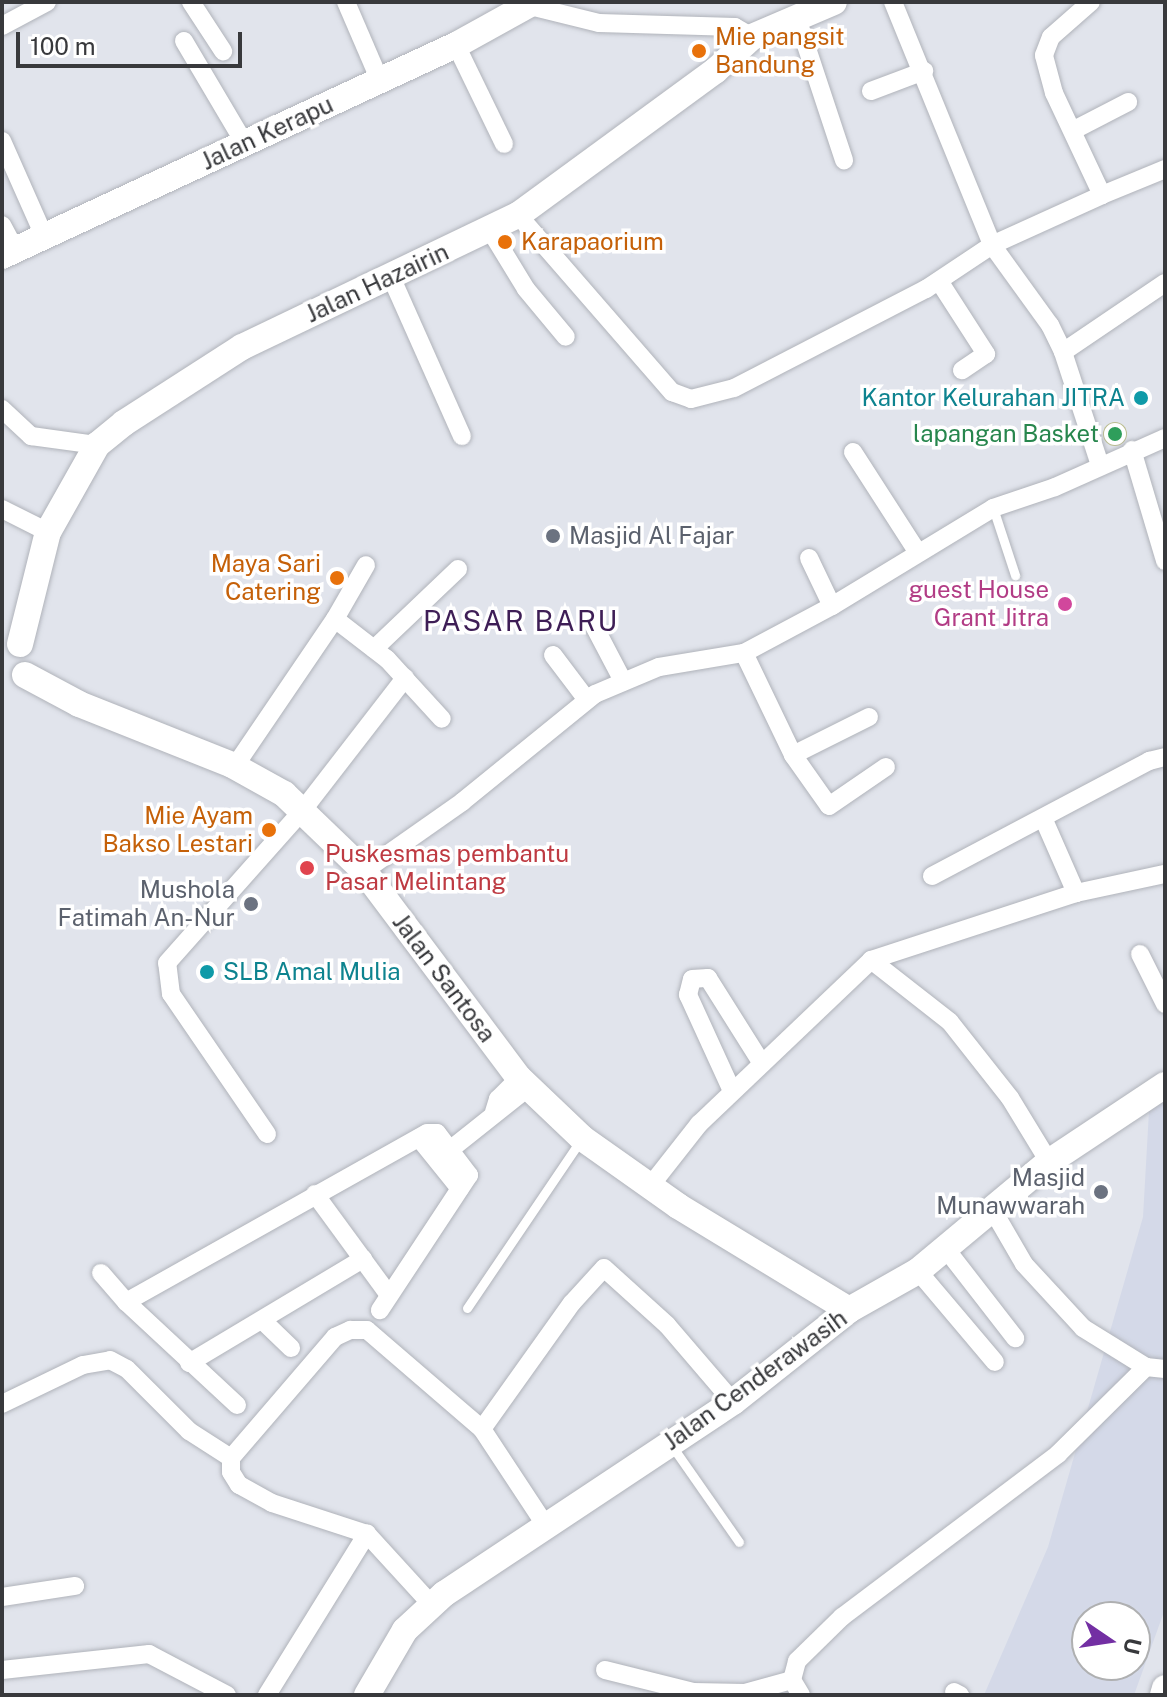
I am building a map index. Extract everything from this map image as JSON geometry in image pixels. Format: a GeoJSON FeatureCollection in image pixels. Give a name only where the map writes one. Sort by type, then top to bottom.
{"type":"FeatureCollection","features":[{"type":"Feature","properties":{"kind":"street"},"geometry":{"type":"LineString","coordinates":[[2,26],[47,2]]}},
{"type":"Feature","properties":{"kind":"street"},"geometry":{"type":"LineString","coordinates":[[191,2],[223,51]]}},
{"type":"Feature","properties":{"kind":"street"},"geometry":{"type":"LineString","coordinates":[[346,2],[380,81]]}},
{"type":"Feature","properties":{"kind":"street","name":"Jalan Hazairin"},"geometry":{"type":"LineString","coordinates":[[11,643],[48,532],[97,445],[215,361],[392,279],[518,215],[703,80],[752,37],[834,2]]}},
{"type":"Feature","properties":{"kind":"street"},"geometry":{"type":"LineString","coordinates":[[893,2],[924,71],[992,245],[1050,325],[1063,352],[1100,465]]}},
{"type":"Feature","properties":{"kind":"street"},"geometry":{"type":"LineString","coordinates":[[1091,2],[1051,37],[1044,55],[1054,93],[1102,195]]}},
{"type":"Feature","properties":{"kind":"street"},"geometry":{"type":"LineString","coordinates":[[522,6],[599,23],[735,27],[752,37]]}},
{"type":"Feature","properties":{"kind":"street","name":"Jalan Kerapu"},"geometry":{"type":"LineString","coordinates":[[8,252],[456,45],[522,6]]}},
{"type":"Feature","properties":{"kind":"street"},"geometry":{"type":"LineString","coordinates":[[797,18],[844,160]]}},
{"type":"Feature","properties":{"kind":"street"},"geometry":{"type":"LineString","coordinates":[[184,41],[245,144]]}},
{"type":"Feature","properties":{"kind":"street"},"geometry":{"type":"LineString","coordinates":[[456,45],[504,144]]}},
{"type":"Feature","properties":{"kind":"street"},"geometry":{"type":"LineString","coordinates":[[871,91],[924,71]]}},
{"type":"Feature","properties":{"kind":"street"},"geometry":{"type":"LineString","coordinates":[[1074,130],[1128,102]]}},
{"type":"Feature","properties":{"kind":"street"},"geometry":{"type":"LineString","coordinates":[[2,141],[44,236]]}},
{"type":"Feature","properties":{"kind":"street"},"geometry":{"type":"LineString","coordinates":[[518,215],[569,280],[625,333],[681,398],[734,388],[939,281],[992,245],[1165,169]]}},
{"type":"Feature","properties":{"kind":"street"},"geometry":{"type":"LineString","coordinates":[[2,225],[8,252]]}},
{"type":"Feature","properties":{"kind":"street"},"geometry":{"type":"LineString","coordinates":[[490,230],[526,289],[566,337]]}},
{"type":"Feature","properties":{"kind":"street"},"geometry":{"type":"LineString","coordinates":[[392,279],[462,436]]}},
{"type":"Feature","properties":{"kind":"street"},"geometry":{"type":"LineString","coordinates":[[939,281],[986,354],[962,370]]}},
{"type":"Feature","properties":{"kind":"street"},"geometry":{"type":"LineString","coordinates":[[1063,352],[1165,283]]}},
{"type":"Feature","properties":{"kind":"street"},"geometry":{"type":"LineString","coordinates":[[2,409],[31,436],[97,445]]}},
{"type":"Feature","properties":{"kind":"street"},"geometry":{"type":"LineString","coordinates":[[364,871],[462,802],[587,700],[659,667],[744,653],[832,606],[993,508],[1165,438]]}},
{"type":"Feature","properties":{"kind":"street"},"geometry":{"type":"LineString","coordinates":[[1132,450],[1165,561]]}},
{"type":"Feature","properties":{"kind":"street"},"geometry":{"type":"LineString","coordinates":[[853,452],[918,553]]}},
{"type":"Feature","properties":{"kind":"street"},"geometry":{"type":"LineString","coordinates":[[2,509],[48,532]]}},
{"type":"Feature","properties":{"kind":"street"},"geometry":{"type":"LineString","coordinates":[[809,558],[832,606]]}},
{"type":"Feature","properties":{"kind":"street"},"geometry":{"type":"LineString","coordinates":[[235,766],[335,619],[366,565]]}},
{"type":"Feature","properties":{"kind":"street"},"geometry":{"type":"LineString","coordinates":[[374,649],[458,569]]}},
{"type":"Feature","properties":{"kind":"street"},"geometry":{"type":"LineString","coordinates":[[335,619],[374,649],[442,719]]}},
{"type":"Feature","properties":{"kind":"street"},"geometry":{"type":"LineString","coordinates":[[592,622],[623,681]]}},
{"type":"Feature","properties":{"kind":"street"},"geometry":{"type":"LineString","coordinates":[[11,643],[29,658],[14,679]]}},
{"type":"Feature","properties":{"kind":"street"},"geometry":{"type":"LineString","coordinates":[[744,653],[793,755],[828,806],[886,767]]}},
{"type":"Feature","properties":{"kind":"street"},"geometry":{"type":"LineString","coordinates":[[553,655],[587,700]]}},
{"type":"Feature","properties":{"kind":"street"},"geometry":{"type":"LineString","coordinates":[[267,1134],[171,994],[167,963],[303,810],[405,678]]}},
{"type":"Feature","properties":{"kind":"street","name":"Jalan Santosa"},"geometry":{"type":"LineString","coordinates":[[14,679],[235,766],[303,810],[364,871],[524,1083],[582,1138],[849,1310]]}},
{"type":"Feature","properties":{"kind":"street"},"geometry":{"type":"LineString","coordinates":[[793,755],[869,717]]}},
{"type":"Feature","properties":{"kind":"street"},"geometry":{"type":"LineString","coordinates":[[932,876],[1044,820],[1149,761],[1165,757]]}},
{"type":"Feature","properties":{"kind":"street"},"geometry":{"type":"LineString","coordinates":[[1044,820],[1076,893]]}},
{"type":"Feature","properties":{"kind":"street"},"geometry":{"type":"LineString","coordinates":[[651,1185],[732,1091],[871,960],[1076,893],[1165,874]]}},
{"type":"Feature","properties":{"kind":"street"},"geometry":{"type":"LineString","coordinates":[[1140,954],[1165,1004]]}},
{"type":"Feature","properties":{"kind":"street"},"geometry":{"type":"LineString","coordinates":[[871,960],[950,1022],[1010,1098],[1049,1162]]}},
{"type":"Feature","properties":{"kind":"street"},"geometry":{"type":"LineString","coordinates":[[732,1091],[688,995],[692,979],[708,978],[761,1062]]}},
{"type":"Feature","properties":{"kind":"street"},"geometry":{"type":"LineString","coordinates":[[451,1149],[494,1112],[498,1099],[524,1083]]}},
{"type":"Feature","properties":{"kind":"street","name":"Jalan Cenderawasih"},"geometry":{"type":"LineString","coordinates":[[367,1695],[405,1630],[438,1599],[544,1523],[733,1402],[849,1310],[918,1271],[991,1207],[1049,1162],[1165,1085]]}},
{"type":"Feature","properties":{"kind":"street"},"geometry":{"type":"LineString","coordinates":[[126,1302],[315,1194],[419,1138],[437,1133],[468,1171],[460,1189],[384,1302],[363,1259],[315,1194]]}},
{"type":"Feature","properties":{"kind":"street"},"geometry":{"type":"LineString","coordinates":[[419,1138],[460,1189]]}},
{"type":"Feature","properties":{"kind":"street"},"geometry":{"type":"LineString","coordinates":[[605,1670],[704,1693],[796,1688],[797,1661],[842,1617],[1058,1454],[1156,1368],[1083,1328],[1024,1264],[991,1207]]}},
{"type":"Feature","properties":{"kind":"street"},"geometry":{"type":"LineString","coordinates":[[946,1249],[1015,1338]]}},
{"type":"Feature","properties":{"kind":"street"},"geometry":{"type":"LineString","coordinates":[[189,1363],[363,1259]]}},
{"type":"Feature","properties":{"kind":"street"},"geometry":{"type":"LineString","coordinates":[[482,1429],[572,1303],[604,1268],[667,1325],[733,1402]]}},
{"type":"Feature","properties":{"kind":"street"},"geometry":{"type":"LineString","coordinates":[[918,1271],[995,1362]]}},
{"type":"Feature","properties":{"kind":"street"},"geometry":{"type":"LineString","coordinates":[[101,1273],[126,1302],[237,1405]]}},
{"type":"Feature","properties":{"kind":"street"},"geometry":{"type":"LineString","coordinates":[[263,1321],[291,1348]]}},
{"type":"Feature","properties":{"kind":"street"},"geometry":{"type":"LineString","coordinates":[[234,1472],[335,1337],[350,1330],[367,1330],[482,1429],[544,1523]]}},
{"type":"Feature","properties":{"kind":"street"},"geometry":{"type":"LineString","coordinates":[[2,1404],[94,1361],[117,1362],[234,1472],[281,1507],[367,1534],[438,1599]]}},
{"type":"Feature","properties":{"kind":"street"},"geometry":{"type":"LineString","coordinates":[[267,1695],[367,1534]]}},
{"type":"Feature","properties":{"kind":"street"},"geometry":{"type":"LineString","coordinates":[[2,1597],[75,1586]]}},
{"type":"Feature","properties":{"kind":"street"},"geometry":{"type":"LineString","coordinates":[[2,1670],[149,1654],[227,1695]]}},
{"type":"Feature","properties":{"kind":"street"},"geometry":{"type":"LineString","coordinates":[[1163,1695],[1165,1688]]}},
{"type":"Feature","properties":{"kind":"lane"},"geometry":{"type":"LineString","coordinates":[[993,508],[1015,575]]}},
{"type":"Feature","properties":{"kind":"lane"},"geometry":{"type":"LineString","coordinates":[[467,1308],[582,1138]]}},
{"type":"Feature","properties":{"kind":"lane"},"geometry":{"type":"LineString","coordinates":[[670,1443],[739,1542]]}},
{"type":"Feature","properties":{"kind":"shaded area"},"geometry":{"type":"Polygon","coordinates":[[[1165,1100],[1165,1609],[1151,1648],[1151,1601],[1071,1601],[1071,1681],[1139,1681],[1134,1695],[984,1695],[1048,1547],[1143,1217],[1149,1111],[1165,1100]]]}},
{"type":"Feature","properties":{"kind":"green space","name":"lapangan Basket"},"geometry":{"type":"Polygon","coordinates":[[[1115,422],[1123,426],[1127,434],[1123,442],[1115,446],[1107,442],[1103,434],[1107,426],[1115,422]]]}},
{"type":"Feature","properties":{"kind":"place","name":"Mie pangsit Bandung"},"geometry":{"type":"Point","coordinates":[699,51]}},
{"type":"Feature","properties":{"kind":"place","name":"Karapaorium"},"geometry":{"type":"Point","coordinates":[505,242]}},
{"type":"Feature","properties":{"kind":"place","name":"Kantor Kelurahan JITRA"},"geometry":{"type":"Point","coordinates":[1141,398]}},
{"type":"Feature","properties":{"kind":"place","name":"lapangan Basket"},"geometry":{"type":"Point","coordinates":[1115,434]}},
{"type":"Feature","properties":{"kind":"place","name":"Masjid Al Fajar"},"geometry":{"type":"Point","coordinates":[553,536]}},
{"type":"Feature","properties":{"kind":"place","name":"Maya Sari Catering"},"geometry":{"type":"Point","coordinates":[337,578]}},
{"type":"Feature","properties":{"kind":"place","name":"guest House Grant Jitra"},"geometry":{"type":"Point","coordinates":[1065,604]}},
{"type":"Feature","properties":{"kind":"place","name":"Mie Ayam Bakso Lestari"},"geometry":{"type":"Point","coordinates":[269,830]}},
{"type":"Feature","properties":{"kind":"place","name":"Puskesmas pembantu Pasar Melintang"},"geometry":{"type":"Point","coordinates":[307,868]}},
{"type":"Feature","properties":{"kind":"place","name":"Mushola Fatimah An-Nur"},"geometry":{"type":"Point","coordinates":[251,904]}},
{"type":"Feature","properties":{"kind":"place","name":"SLB Amal Mulia"},"geometry":{"type":"Point","coordinates":[207,972]}},
{"type":"Feature","properties":{"kind":"place","name":"Masjid Munawwarah"},"geometry":{"type":"Point","coordinates":[1101,1192]}},
{"type":"Feature","properties":{"kind":"district","name":"PASAR BARU"},"geometry":{"type":"Point","coordinates":[521,621]}}]}
